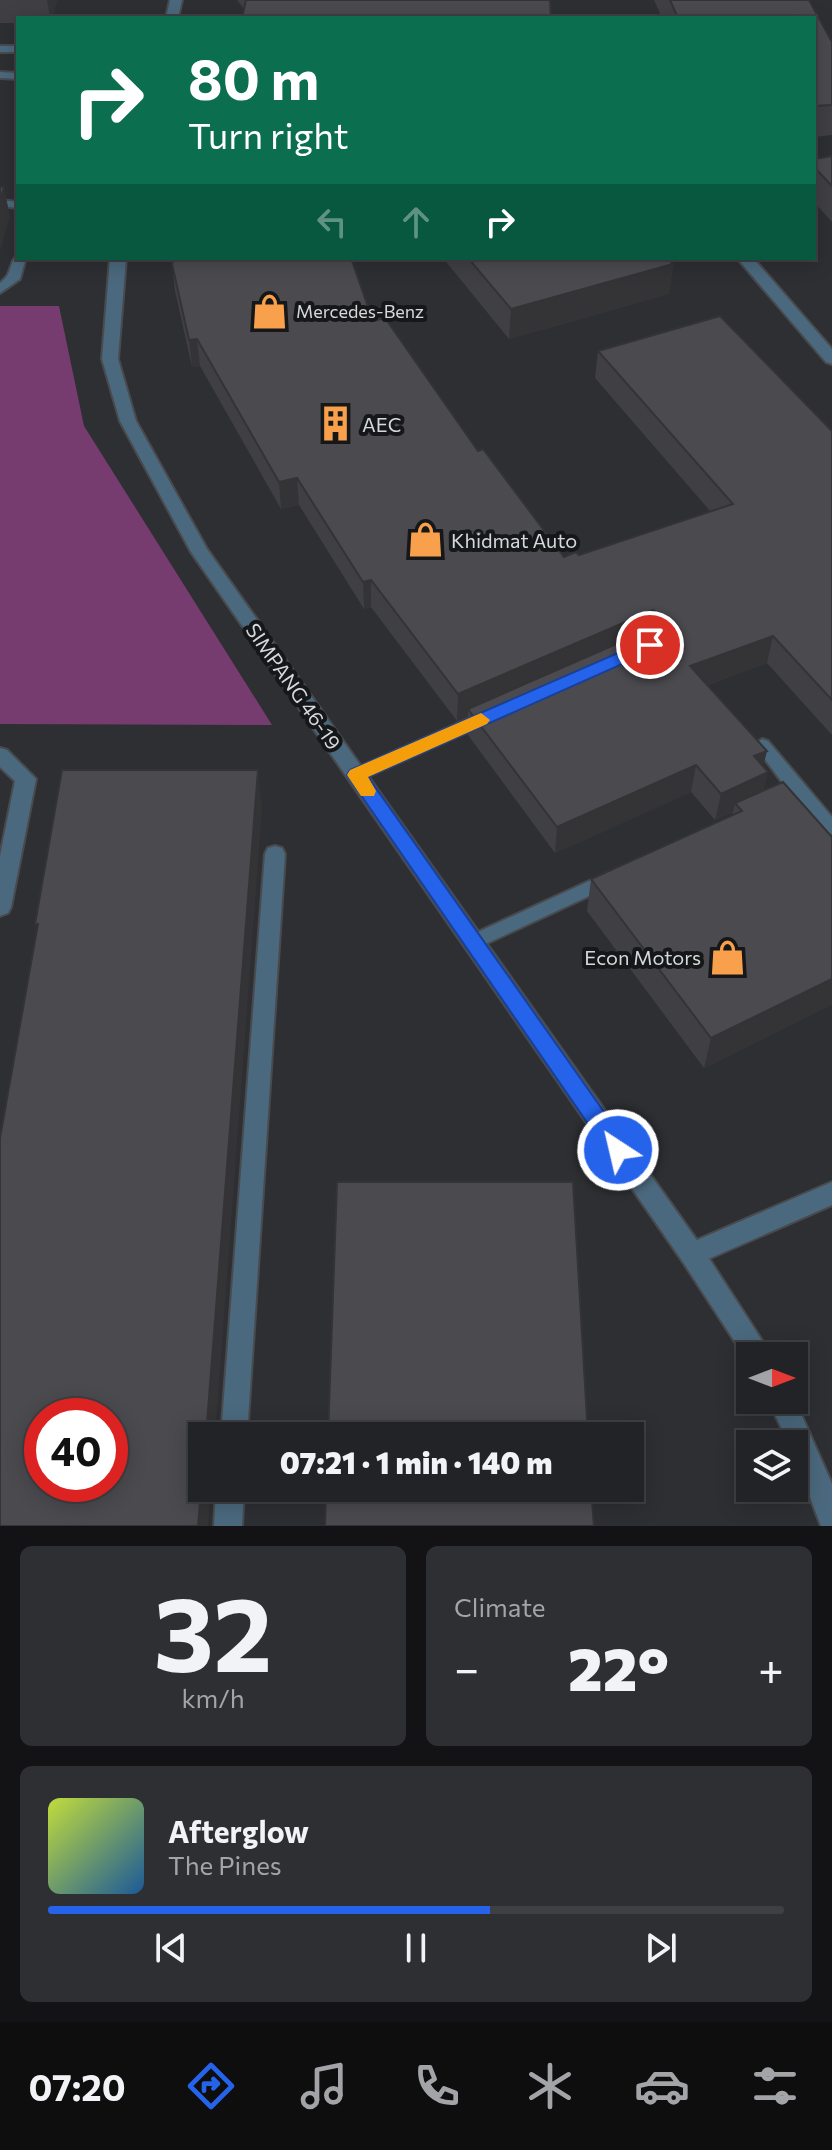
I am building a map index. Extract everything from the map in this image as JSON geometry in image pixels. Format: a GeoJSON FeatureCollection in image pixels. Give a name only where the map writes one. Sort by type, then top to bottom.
{"type":"FeatureCollection","features":[{"type":"Feature","properties":{"kind":"street","name":"SIMPANG 46-19"},"geometry":{"type":"LineString","coordinates":[[118,260],[110,359],[128,421],[200,552],[692,1254],[750,1342]]}},
{"type":"Feature","properties":{"kind":"street"},"geometry":{"type":"LineString","coordinates":[[747,260],[832,359]]}},
{"type":"Feature","properties":{"kind":"street"},"geometry":{"type":"LineString","coordinates":[[0,755],[26,779],[0,907]]}},
{"type":"Feature","properties":{"kind":"street"},"geometry":{"type":"LineString","coordinates":[[235,1422],[275,854]]}},
{"type":"Feature","properties":{"kind":"street"},"geometry":{"type":"LineString","coordinates":[[692,1254],[832,1193]]}},
{"type":"Feature","properties":{"kind":"street"},"geometry":{"type":"LineString","coordinates":[[788,1414],[803,1443],[832,1519]]}},
{"type":"Feature","properties":{"kind":"street"},"geometry":{"type":"LineString","coordinates":[[228,1526],[229,1502]]}},
{"type":"Feature","properties":{"kind":"lane"},"geometry":{"type":"LineString","coordinates":[[0,289],[14,279],[19,260]]}},
{"type":"Feature","properties":{"kind":"lane"},"geometry":{"type":"LineString","coordinates":[[356,775],[496,713]]}},
{"type":"Feature","properties":{"kind":"lane"},"geometry":{"type":"LineString","coordinates":[[762,745],[832,828]]}},
{"type":"Feature","properties":{"kind":"lane"},"geometry":{"type":"LineString","coordinates":[[757,812],[799,792]]}},
{"type":"Feature","properties":{"kind":"lane"},"geometry":{"type":"LineString","coordinates":[[473,942],[629,870]]}},
{"type":"Feature","properties":{"kind":"shaded area"},"geometry":{"type":"Polygon","coordinates":[[[0,306],[59,306],[84,426],[272,725],[0,724],[0,306]]]}},
{"type":"Feature","properties":{"kind":"building"},"geometry":{"type":"Polygon","coordinates":[[[246,0],[550,0],[551,16],[242,16],[246,0]]]}},
{"type":"Feature","properties":{"kind":"building"},"geometry":{"type":"Polygon","coordinates":[[[670,0],[809,0],[832,42],[832,105],[816,106],[816,16],[677,16],[670,0]]]}},
{"type":"Feature","properties":{"kind":"building"},"geometry":{"type":"Polygon","coordinates":[[[832,156],[832,186],[816,169],[816,159],[832,156]]]}},
{"type":"Feature","properties":{"kind":"building"},"geometry":{"type":"Polygon","coordinates":[[[173,260],[352,260],[373,321],[385,318],[478,451],[483,449],[564,557],[576,552],[579,555],[733,504],[598,351],[720,316],[832,431],[832,700],[773,636],[690,666],[767,751],[754,756],[768,772],[721,794],[696,765],[557,827],[468,709],[660,625],[664,616],[653,610],[458,694],[371,580],[363,582],[297,478],[279,482],[197,339],[189,340],[173,260]]]}},
{"type":"Feature","properties":{"kind":"building"},"geometry":{"type":"Polygon","coordinates":[[[470,260],[669,260],[673,264],[511,309],[470,260]]]}},
{"type":"Feature","properties":{"kind":"building"},"geometry":{"type":"Polygon","coordinates":[[[62,770],[258,770],[207,1422],[188,1422],[188,1502],[200,1502],[198,1526],[0,1526],[0,1138],[38,924],[35,924],[62,770]]]}},
{"type":"Feature","properties":{"kind":"building","name":"Econ Motors"},"geometry":{"type":"Polygon","coordinates":[[[783,782],[832,837],[832,979],[711,1038],[591,879],[742,811],[735,803],[783,782]]]}},
{"type":"Feature","properties":{"kind":"building"},"geometry":{"type":"Polygon","coordinates":[[[337,1182],[573,1182],[587,1422],[328,1422],[337,1182]]]}},
{"type":"Feature","properties":{"kind":"building"},"geometry":{"type":"Polygon","coordinates":[[[326,1502],[592,1502],[594,1526],[325,1526],[326,1502]]]}},
{"type":"Feature","properties":{"kind":"slow traffic"},"geometry":{"type":"LineString","coordinates":[[367,791],[356,775],[481,720]]}},
{"type":"Feature","properties":{"kind":"place","name":"Mercedes-Benz"},"geometry":{"type":"Point","coordinates":[270,311]}},
{"type":"Feature","properties":{"kind":"place","name":"AEC"},"geometry":{"type":"Point","coordinates":[336,424]}},
{"type":"Feature","properties":{"kind":"place","name":"Khidmat Auto"},"geometry":{"type":"Point","coordinates":[425,540]}},
{"type":"Feature","properties":{"kind":"place","name":"Econ Motors"},"geometry":{"type":"Point","coordinates":[727,957]}},
{"type":"Feature","properties":{"kind":"route"},"geometry":{"type":"LineString","coordinates":[[618,1150],[356,775],[650,645]]}}]}
